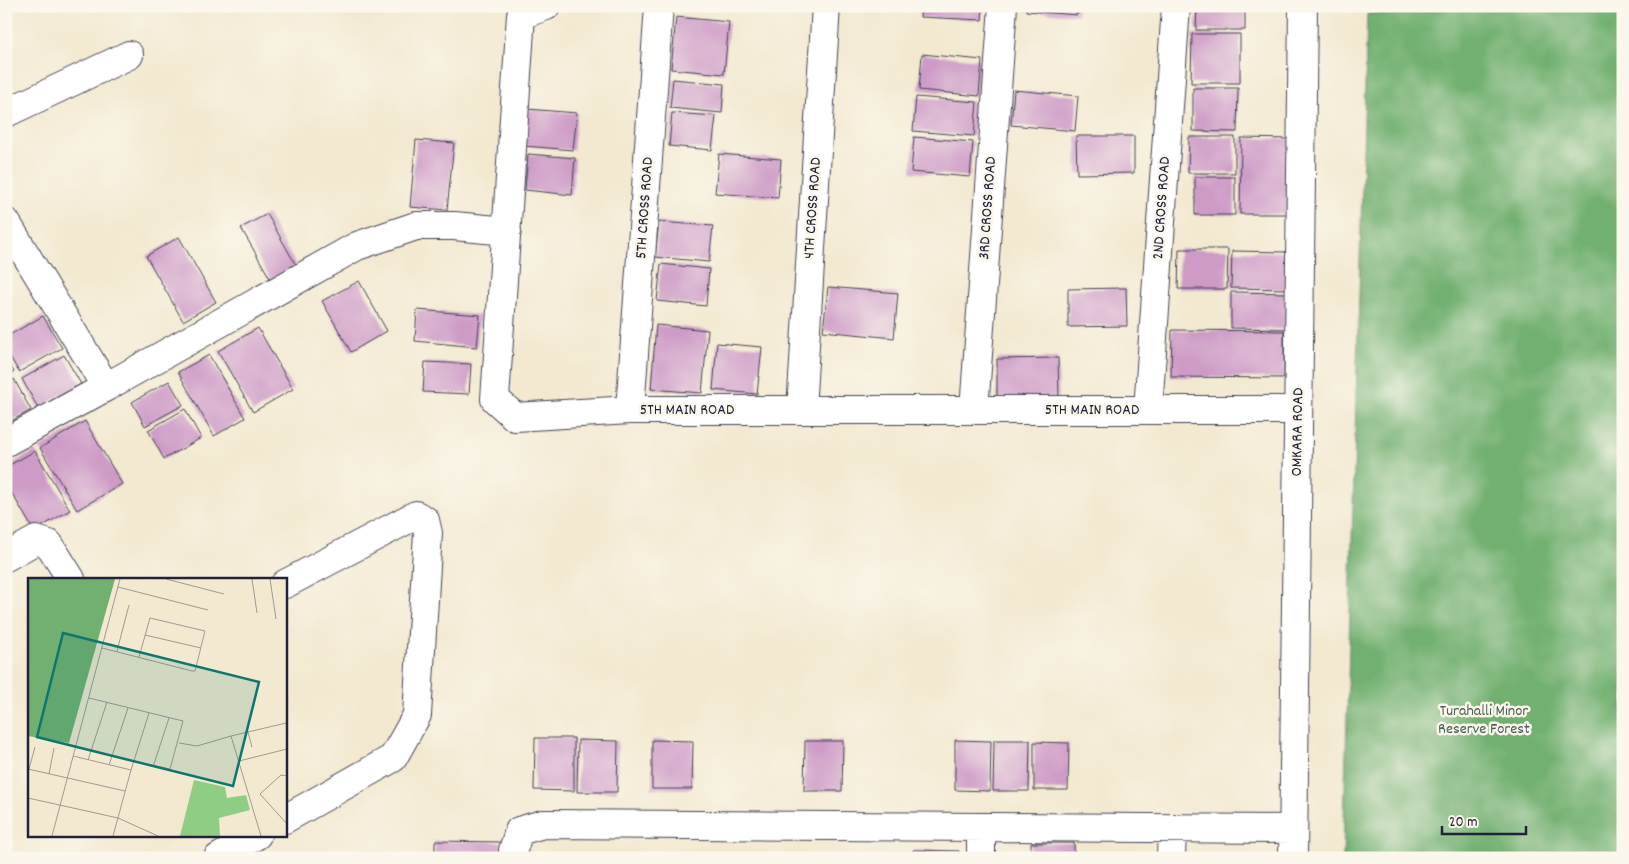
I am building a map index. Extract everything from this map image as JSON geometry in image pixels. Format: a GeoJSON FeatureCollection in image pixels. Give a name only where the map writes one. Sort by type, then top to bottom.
{"type":"FeatureCollection","features":[{"type":"Feature","properties":{"kind":"street","name":"5TH MAIN ROAD"},"geometry":{"type":"LineString","coordinates":[[546,6],[521,15],[496,399],[515,417],[630,410],[1298,410]]}},
{"type":"Feature","properties":{"kind":"street","name":"5TH CROSS ROAD"},"geometry":{"type":"LineString","coordinates":[[630,410],[659,6]]}},
{"type":"Feature","properties":{"kind":"street","name":"4TH CROSS ROAD"},"geometry":{"type":"LineString","coordinates":[[801,410],[826,6]]}},
{"type":"Feature","properties":{"kind":"street","name":"3RD CROSS ROAD"},"geometry":{"type":"LineString","coordinates":[[974,410],[1003,6]]}},
{"type":"Feature","properties":{"kind":"street","name":"2ND CROSS ROAD"},"geometry":{"type":"LineString","coordinates":[[1148,410],[1176,6]]}},
{"type":"Feature","properties":{"kind":"street","name":"OMKARA ROAD"},"geometry":{"type":"LineString","coordinates":[[1292,858],[1303,6]]}},
{"type":"Feature","properties":{"kind":"street"},"geometry":{"type":"LineString","coordinates":[[6,113],[128,54]]}},
{"type":"Feature","properties":{"kind":"street"},"geometry":{"type":"LineString","coordinates":[[6,222],[106,387]]}},
{"type":"Feature","properties":{"kind":"street"},"geometry":{"type":"LineString","coordinates":[[6,442],[357,246],[416,226],[454,226],[507,231]]}},
{"type":"Feature","properties":{"kind":"street"},"geometry":{"type":"LineString","coordinates":[[286,583],[416,515],[425,520],[428,533],[417,715],[393,758],[286,818]]}},
{"type":"Feature","properties":{"kind":"street"},"geometry":{"type":"LineString","coordinates":[[6,557],[36,540],[49,544],[70,578]]}},
{"type":"Feature","properties":{"kind":"street"},"geometry":{"type":"LineString","coordinates":[[513,858],[513,850],[520,831],[542,824],[1293,829]]}},
{"type":"Feature","properties":{"kind":"street"},"geometry":{"type":"LineString","coordinates":[[981,827],[981,858]]}},
{"type":"Feature","properties":{"kind":"street"},"geometry":{"type":"LineString","coordinates":[[1171,858],[1172,828]]}},
{"type":"Feature","properties":{"kind":"street"},"geometry":{"type":"LineString","coordinates":[[218,858],[255,836]]}},
{"type":"Feature","properties":{"kind":"green space","name":"Turahalli Minor Reserve Forest"},"geometry":{"type":"Polygon","coordinates":[[[1507,6],[1623,6],[1623,858],[1343,858],[1367,14],[1507,6]]]}},
{"type":"Feature","properties":{"kind":"building"},"geometry":{"type":"Polygon","coordinates":[[[921,6],[983,6],[982,20],[920,17],[921,6]]]}},
{"type":"Feature","properties":{"kind":"building"},"geometry":{"type":"Polygon","coordinates":[[[1027,6],[1078,6],[1077,15],[1026,11],[1027,6]]]}},
{"type":"Feature","properties":{"kind":"building"},"geometry":{"type":"Polygon","coordinates":[[[1197,6],[1245,6],[1245,30],[1196,30],[1197,6]]]}},
{"type":"Feature","properties":{"kind":"building"},"geometry":{"type":"Polygon","coordinates":[[[676,17],[729,22],[724,74],[671,69],[676,17]]]}},
{"type":"Feature","properties":{"kind":"building"},"geometry":{"type":"Polygon","coordinates":[[[1192,34],[1240,34],[1240,83],[1191,83],[1192,34]]]}},
{"type":"Feature","properties":{"kind":"building"},"geometry":{"type":"Polygon","coordinates":[[[922,54],[982,60],[979,96],[919,90],[922,54]]]}},
{"type":"Feature","properties":{"kind":"building"},"geometry":{"type":"Polygon","coordinates":[[[673,79],[724,84],[722,113],[670,108],[673,79]]]}},
{"type":"Feature","properties":{"kind":"building"},"geometry":{"type":"Polygon","coordinates":[[[1193,88],[1238,88],[1237,132],[1193,131],[1193,88]]]}},
{"type":"Feature","properties":{"kind":"building"},"geometry":{"type":"Polygon","coordinates":[[[1014,90],[1078,96],[1075,131],[1011,125],[1014,90]]]}},
{"type":"Feature","properties":{"kind":"building"},"geometry":{"type":"Polygon","coordinates":[[[916,97],[977,102],[974,136],[913,131],[916,97]]]}},
{"type":"Feature","properties":{"kind":"building"},"geometry":{"type":"Polygon","coordinates":[[[527,109],[577,113],[573,150],[524,146],[527,109]]]}},
{"type":"Feature","properties":{"kind":"building"},"geometry":{"type":"Polygon","coordinates":[[[672,113],[716,116],[712,150],[669,146],[672,113]]]}},
{"type":"Feature","properties":{"kind":"building"},"geometry":{"type":"Polygon","coordinates":[[[1076,136],[1134,136],[1134,173],[1077,174],[1076,136]]]}},
{"type":"Feature","properties":{"kind":"building"},"geometry":{"type":"Polygon","coordinates":[[[914,137],[973,142],[970,177],[911,172],[914,137]]]}},
{"type":"Feature","properties":{"kind":"building"},"geometry":{"type":"Polygon","coordinates":[[[1189,137],[1235,137],[1235,173],[1188,173],[1189,137]]]}},
{"type":"Feature","properties":{"kind":"building"},"geometry":{"type":"Polygon","coordinates":[[[1241,138],[1291,139],[1290,214],[1240,214],[1241,138]]]}},
{"type":"Feature","properties":{"kind":"building"},"geometry":{"type":"Polygon","coordinates":[[[416,140],[454,143],[447,210],[410,207],[416,140]]]}},
{"type":"Feature","properties":{"kind":"building"},"geometry":{"type":"Polygon","coordinates":[[[528,154],[575,158],[572,195],[525,190],[528,154]]]}},
{"type":"Feature","properties":{"kind":"building"},"geometry":{"type":"Polygon","coordinates":[[[719,154],[781,159],[778,198],[715,193],[719,154]]]}},
{"type":"Feature","properties":{"kind":"building"},"geometry":{"type":"Polygon","coordinates":[[[1195,177],[1235,177],[1235,215],[1195,215],[1195,177]]]}},
{"type":"Feature","properties":{"kind":"building"},"geometry":{"type":"Polygon","coordinates":[[[267,214],[296,265],[271,280],[241,228],[267,214]]]}},
{"type":"Feature","properties":{"kind":"building"},"geometry":{"type":"Polygon","coordinates":[[[659,222],[713,226],[709,262],[655,257],[659,222]]]}},
{"type":"Feature","properties":{"kind":"building"},"geometry":{"type":"Polygon","coordinates":[[[179,237],[216,302],[183,321],[146,256],[179,237]]]}},
{"type":"Feature","properties":{"kind":"building"},"geometry":{"type":"Polygon","coordinates":[[[1179,249],[1228,249],[1227,289],[1178,289],[1179,249]]]}},
{"type":"Feature","properties":{"kind":"building"},"geometry":{"type":"Polygon","coordinates":[[[1232,251],[1287,252],[1287,289],[1231,288],[1232,251]]]}},
{"type":"Feature","properties":{"kind":"building"},"geometry":{"type":"Polygon","coordinates":[[[661,264],[709,269],[706,306],[657,301],[661,264]]]}},
{"type":"Feature","properties":{"kind":"building"},"geometry":{"type":"Polygon","coordinates":[[[359,281],[387,331],[351,352],[322,301],[359,281]]]}},
{"type":"Feature","properties":{"kind":"building"},"geometry":{"type":"Polygon","coordinates":[[[828,287],[898,293],[894,338],[823,331],[828,287]]]}},
{"type":"Feature","properties":{"kind":"building"},"geometry":{"type":"Polygon","coordinates":[[[1126,288],[1127,326],[1068,327],[1068,289],[1126,288]]]}},
{"type":"Feature","properties":{"kind":"building"},"geometry":{"type":"Polygon","coordinates":[[[1231,292],[1288,293],[1288,329],[1231,328],[1231,292]]]}},
{"type":"Feature","properties":{"kind":"building"},"geometry":{"type":"Polygon","coordinates":[[[417,310],[480,315],[477,347],[415,341],[417,310]]]}},
{"type":"Feature","properties":{"kind":"building"},"geometry":{"type":"Polygon","coordinates":[[[43,316],[62,348],[19,372],[6,350],[6,337],[43,316]]]}},
{"type":"Feature","properties":{"kind":"building"},"geometry":{"type":"Polygon","coordinates":[[[656,325],[708,330],[702,393],[651,389],[656,325]]]}},
{"type":"Feature","properties":{"kind":"building"},"geometry":{"type":"Polygon","coordinates":[[[258,328],[293,389],[253,412],[218,351],[258,328]]]}},
{"type":"Feature","properties":{"kind":"building"},"geometry":{"type":"Polygon","coordinates":[[[1172,330],[1284,331],[1284,378],[1171,377],[1172,330]]]}},
{"type":"Feature","properties":{"kind":"building"},"geometry":{"type":"Polygon","coordinates":[[[717,343],[762,347],[757,394],[713,390],[717,343]]]}},
{"type":"Feature","properties":{"kind":"building"},"geometry":{"type":"Polygon","coordinates":[[[64,355],[81,384],[38,408],[22,379],[64,355]]]}},
{"type":"Feature","properties":{"kind":"building"},"geometry":{"type":"Polygon","coordinates":[[[209,355],[245,418],[214,436],[178,372],[209,355]]]}},
{"type":"Feature","properties":{"kind":"building"},"geometry":{"type":"Polygon","coordinates":[[[1058,358],[1059,398],[997,398],[997,359],[1058,358]]]}},
{"type":"Feature","properties":{"kind":"building"},"geometry":{"type":"Polygon","coordinates":[[[6,359],[14,372],[6,376],[6,359]]]}},
{"type":"Feature","properties":{"kind":"building"},"geometry":{"type":"Polygon","coordinates":[[[425,362],[471,364],[469,394],[423,392],[425,362]]]}},
{"type":"Feature","properties":{"kind":"building"},"geometry":{"type":"Polygon","coordinates":[[[14,379],[31,410],[6,424],[6,383],[14,379]]]}},
{"type":"Feature","properties":{"kind":"building"},"geometry":{"type":"Polygon","coordinates":[[[169,381],[183,405],[145,426],[132,402],[169,381]]]}},
{"type":"Feature","properties":{"kind":"building"},"geometry":{"type":"Polygon","coordinates":[[[185,409],[201,438],[164,459],[148,430],[185,409]]]}},
{"type":"Feature","properties":{"kind":"building"},"geometry":{"type":"Polygon","coordinates":[[[85,421],[122,484],[77,510],[40,448],[85,421]]]}},
{"type":"Feature","properties":{"kind":"building"},"geometry":{"type":"Polygon","coordinates":[[[35,451],[70,510],[34,531],[6,483],[6,467],[35,451]]]}},
{"type":"Feature","properties":{"kind":"building"},"geometry":{"type":"Polygon","coordinates":[[[535,738],[574,738],[574,791],[534,790],[535,738]]]}},
{"type":"Feature","properties":{"kind":"building"},"geometry":{"type":"Polygon","coordinates":[[[578,740],[618,741],[617,792],[577,792],[578,740]]]}},
{"type":"Feature","properties":{"kind":"building"},"geometry":{"type":"Polygon","coordinates":[[[652,740],[693,741],[692,789],[652,789],[652,740]]]}},
{"type":"Feature","properties":{"kind":"building"},"geometry":{"type":"Polygon","coordinates":[[[955,740],[991,741],[990,791],[955,790],[955,740]]]}},
{"type":"Feature","properties":{"kind":"building"},"geometry":{"type":"Polygon","coordinates":[[[994,740],[1030,740],[1029,791],[993,791],[994,740]]]}},
{"type":"Feature","properties":{"kind":"building"},"geometry":{"type":"Polygon","coordinates":[[[805,741],[843,741],[842,791],[804,791],[805,741]]]}},
{"type":"Feature","properties":{"kind":"building"},"geometry":{"type":"Polygon","coordinates":[[[1034,742],[1069,743],[1068,790],[1034,790],[1034,742]]]}},
{"type":"Feature","properties":{"kind":"building"},"geometry":{"type":"Polygon","coordinates":[[[435,841],[501,842],[501,858],[435,858],[435,841]]]}},
{"type":"Feature","properties":{"kind":"building"},"geometry":{"type":"Polygon","coordinates":[[[1031,843],[1074,843],[1074,858],[1031,858],[1031,843]]]}},
{"type":"Feature","properties":{"kind":"building"},"geometry":{"type":"Polygon","coordinates":[[[913,850],[959,851],[958,858],[913,858],[913,850]]]}}]}
